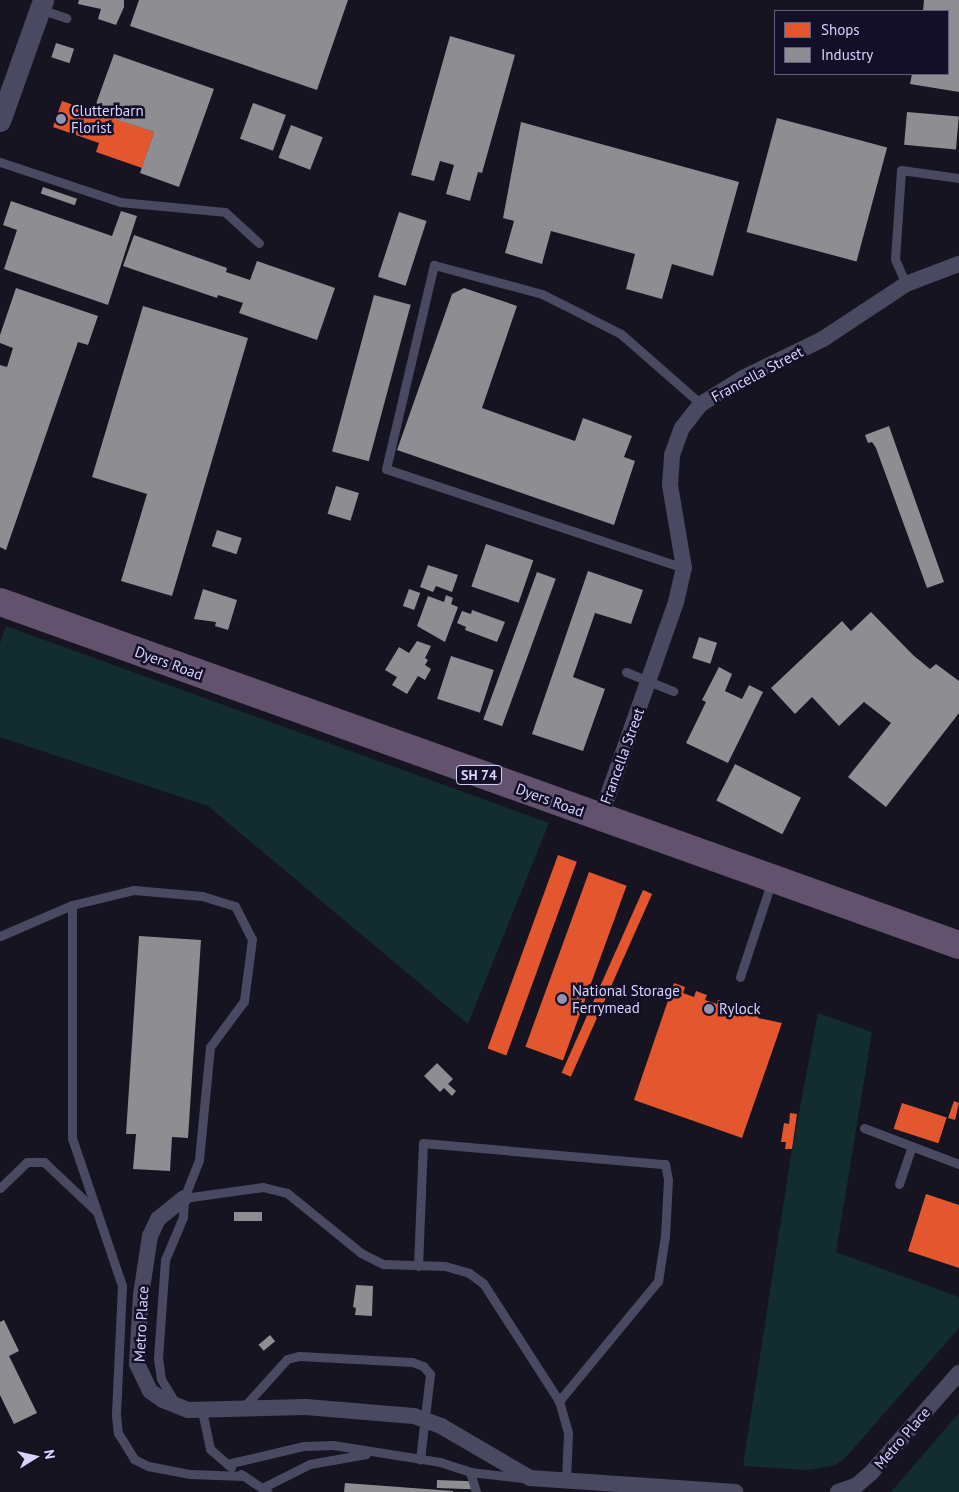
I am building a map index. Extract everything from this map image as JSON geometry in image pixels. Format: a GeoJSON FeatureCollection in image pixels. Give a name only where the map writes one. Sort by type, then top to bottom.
{"type":"FeatureCollection","features":[{"type":"Feature","properties":{"kind":"highway","name":"Dyers Road"},"geometry":{"type":"LineString","coordinates":[[0,602],[772,880],[959,945]]}},
{"type":"Feature","properties":{"kind":"street"},"geometry":{"type":"LineString","coordinates":[[0,121],[41,4]]}},
{"type":"Feature","properties":{"kind":"street","name":"Francella Street"},"geometry":{"type":"LineString","coordinates":[[600,818],[676,602],[684,568],[670,485],[672,455],[682,428],[700,404],[743,378],[823,339],[906,284],[959,264]]}},
{"type":"Feature","properties":{"kind":"street","name":"Metro Place"},"geometry":{"type":"LineString","coordinates":[[184,1198],[158,1219],[150,1236],[141,1295],[137,1364],[150,1391],[163,1400],[195,1411],[240,1411],[306,1407],[394,1413],[426,1419],[530,1478],[576,1485],[736,1492]]}},
{"type":"Feature","properties":{"kind":"street","name":"Metro Place"},"geometry":{"type":"LineString","coordinates":[[838,1492],[857,1485],[871,1473],[959,1373]]}},
{"type":"Feature","properties":{"kind":"lane"},"geometry":{"type":"LineString","coordinates":[[41,4],[66,18]]}},
{"type":"Feature","properties":{"kind":"lane"},"geometry":{"type":"LineString","coordinates":[[0,162],[120,202],[225,212],[259,243]]}},
{"type":"Feature","properties":{"kind":"lane"},"geometry":{"type":"LineString","coordinates":[[906,284],[895,259],[901,170],[959,178]]}},
{"type":"Feature","properties":{"kind":"lane"},"geometry":{"type":"LineString","coordinates":[[684,568],[386,469],[434,265],[542,294],[620,334],[700,404]]}},
{"type":"Feature","properties":{"kind":"lane"},"geometry":{"type":"LineString","coordinates":[[626,672],[673,691]]}},
{"type":"Feature","properties":{"kind":"lane"},"geometry":{"type":"LineString","coordinates":[[740,977],[772,880]]}},
{"type":"Feature","properties":{"kind":"lane","name":"Metro Place"},"geometry":{"type":"LineString","coordinates":[[0,936],[72,906],[134,890],[202,896],[235,906],[252,939],[244,1001],[210,1047],[199,1160],[184,1198]]}},
{"type":"Feature","properties":{"kind":"lane"},"geometry":{"type":"LineString","coordinates":[[72,906],[72,1138],[96,1210],[113,1250],[122,1286],[116,1416],[124,1446],[134,1459],[166,1472],[244,1476]]}},
{"type":"Feature","properties":{"kind":"lane"},"geometry":{"type":"LineString","coordinates":[[864,1128],[959,1164]]}},
{"type":"Feature","properties":{"kind":"lane"},"geometry":{"type":"LineString","coordinates":[[418,1266],[423,1143],[665,1164],[668,1180],[665,1236],[658,1281],[559,1401]]}},
{"type":"Feature","properties":{"kind":"lane"},"geometry":{"type":"LineString","coordinates":[[899,1184],[912,1146]]}},
{"type":"Feature","properties":{"kind":"lane"},"geometry":{"type":"LineString","coordinates":[[0,1188],[28,1162],[44,1162],[96,1210]]}},
{"type":"Feature","properties":{"kind":"lane"},"geometry":{"type":"LineString","coordinates":[[374,1453],[310,1464],[265,1490],[226,1464],[210,1450],[195,1411],[168,1394],[160,1379],[158,1358],[165,1260],[183,1217],[184,1198],[263,1187],[286,1193],[361,1253],[383,1264],[445,1266],[469,1273],[483,1283],[559,1401],[568,1433],[576,1485]]}},
{"type":"Feature","properties":{"kind":"lane"},"geometry":{"type":"LineString","coordinates":[[240,1411],[278,1366],[299,1356],[412,1362],[423,1366],[430,1374],[420,1459]]}},
{"type":"Feature","properties":{"kind":"lane"},"geometry":{"type":"LineString","coordinates":[[226,1464],[320,1445],[420,1459],[470,1472],[530,1478]]}},
{"type":"Feature","properties":{"kind":"lane"},"geometry":{"type":"LineString","coordinates":[[470,1472],[476,1492]]}},
{"type":"Feature","properties":{"kind":"green space"},"geometry":{"type":"Polygon","coordinates":[[[6,626],[549,823],[468,1024],[208,806],[0,737],[0,643],[6,626]]]}},
{"type":"Feature","properties":{"kind":"green space"},"geometry":{"type":"Polygon","coordinates":[[[818,1013],[872,1032],[836,1252],[959,1297],[959,1328],[846,1457],[836,1465],[807,1470],[743,1466],[791,1155],[818,1013]]]}},
{"type":"Feature","properties":{"kind":"green space"},"geometry":{"type":"Polygon","coordinates":[[[959,1413],[959,1492],[891,1492],[959,1413]]]}},
{"type":"Feature","properties":{"kind":"building: Shops"},"geometry":{"type":"Polygon","coordinates":[[[62,101],[154,132],[142,168],[96,152],[99,143],[53,127],[62,101]]]}},
{"type":"Feature","properties":{"kind":"building: Shops"},"geometry":{"type":"Polygon","coordinates":[[[558,855],[577,862],[506,1055],[488,1049],[558,855]]]}},
{"type":"Feature","properties":{"kind":"building: Shops"},"geometry":{"type":"Polygon","coordinates":[[[589,872],[627,886],[563,1060],[525,1047],[589,872]]]}},
{"type":"Feature","properties":{"kind":"building: Shops"},"geometry":{"type":"Polygon","coordinates":[[[643,890],[652,894],[571,1077],[562,1073],[643,890]]]}},
{"type":"Feature","properties":{"kind":"building: Shops"},"geometry":{"type":"Polygon","coordinates":[[[674,983],[685,987],[683,993],[694,997],[696,991],[707,995],[705,1000],[717,1004],[718,1000],[737,1006],[736,1011],[748,1015],[749,1011],[759,1014],[758,1018],[782,1023],[742,1138],[634,1100],[674,983]]]}},
{"type":"Feature","properties":{"kind":"building: Shops"},"geometry":{"type":"Polygon","coordinates":[[[954,1101],[959,1103],[955,1120],[948,1118],[954,1101]]]}},
{"type":"Feature","properties":{"kind":"building: Shops"},"geometry":{"type":"Polygon","coordinates":[[[902,1103],[947,1118],[938,1143],[894,1129],[902,1103]]]}},
{"type":"Feature","properties":{"kind":"building: Shops"},"geometry":{"type":"Polygon","coordinates":[[[790,1113],[797,1114],[792,1149],[785,1149],[786,1142],[781,1142],[784,1123],[789,1124],[790,1113]]]}},
{"type":"Feature","properties":{"kind":"building: Shops"},"geometry":{"type":"Polygon","coordinates":[[[926,1194],[959,1205],[959,1268],[908,1251],[926,1194]]]}},
{"type":"Feature","properties":{"kind":"building: Industry"},"geometry":{"type":"Polygon","coordinates":[[[79,0],[124,0],[124,7],[116,25],[98,19],[101,9],[78,4],[79,0]]]}},
{"type":"Feature","properties":{"kind":"building: Industry"},"geometry":{"type":"Polygon","coordinates":[[[139,0],[348,0],[317,90],[130,26],[139,0]]]}},
{"type":"Feature","properties":{"kind":"building: Industry"},"geometry":{"type":"Polygon","coordinates":[[[924,0],[959,0],[959,92],[910,84],[912,75],[949,75],[949,10],[923,10],[924,0]]]}},
{"type":"Feature","properties":{"kind":"building: Industry"},"geometry":{"type":"Polygon","coordinates":[[[450,36],[515,55],[482,173],[478,172],[470,201],[446,194],[454,165],[440,161],[434,181],[411,175],[450,36]]]}},
{"type":"Feature","properties":{"kind":"building: Industry"},"geometry":{"type":"Polygon","coordinates":[[[56,43],[74,49],[69,63],[51,57],[56,43]]]}},
{"type":"Feature","properties":{"kind":"building: Industry"},"geometry":{"type":"Polygon","coordinates":[[[114,54],[214,89],[179,187],[140,173],[154,132],[93,112],[114,54]]]}},
{"type":"Feature","properties":{"kind":"building: Industry"},"geometry":{"type":"Polygon","coordinates":[[[253,103],[286,115],[273,151],[240,139],[253,103]]]}},
{"type":"Feature","properties":{"kind":"building: Industry"},"geometry":{"type":"Polygon","coordinates":[[[907,112],[959,117],[956,149],[904,145],[907,112]]]}},
{"type":"Feature","properties":{"kind":"building: Industry"},"geometry":{"type":"Polygon","coordinates":[[[777,118],[887,148],[857,261],[746,232],[777,118]]]}},
{"type":"Feature","properties":{"kind":"building: Industry"},"geometry":{"type":"Polygon","coordinates":[[[521,122],[739,182],[713,276],[672,264],[662,299],[626,289],[635,254],[551,231],[542,264],[505,253],[514,221],[503,218],[521,122]]]}},
{"type":"Feature","properties":{"kind":"building: Industry"},"geometry":{"type":"Polygon","coordinates":[[[291,125],[323,137],[310,170],[278,158],[291,125]]]}},
{"type":"Feature","properties":{"kind":"building: Industry"},"geometry":{"type":"Polygon","coordinates":[[[43,187],[77,199],[75,205],[41,194],[43,187]]]}},
{"type":"Feature","properties":{"kind":"building: Industry"},"geometry":{"type":"Polygon","coordinates":[[[11,201],[112,236],[121,211],[137,216],[108,305],[4,269],[17,230],[3,225],[11,201]]]}},
{"type":"Feature","properties":{"kind":"building: Industry"},"geometry":{"type":"Polygon","coordinates":[[[399,212],[427,221],[406,286],[378,277],[399,212]]]}},
{"type":"Feature","properties":{"kind":"building: Industry"},"geometry":{"type":"Polygon","coordinates":[[[134,235],[227,268],[226,272],[250,280],[257,261],[335,288],[317,340],[239,313],[243,303],[218,295],[217,298],[123,266],[134,235]]]}},
{"type":"Feature","properties":{"kind":"building: Industry"},"geometry":{"type":"Polygon","coordinates":[[[16,288],[98,316],[88,345],[78,342],[6,550],[0,547],[0,365],[7,367],[13,348],[0,343],[0,335],[16,288]]]}},
{"type":"Feature","properties":{"kind":"building: Industry"},"geometry":{"type":"Polygon","coordinates":[[[464,288],[517,306],[482,408],[575,441],[583,418],[632,436],[624,457],[635,461],[614,525],[397,450],[452,294],[464,288]]]}},
{"type":"Feature","properties":{"kind":"building: Industry"},"geometry":{"type":"Polygon","coordinates":[[[374,295],[411,305],[369,461],[332,451],[374,295]]]}},
{"type":"Feature","properties":{"kind":"building: Industry"},"geometry":{"type":"Polygon","coordinates":[[[143,306],[248,338],[172,596],[121,581],[147,494],[92,477],[143,306]]]}},
{"type":"Feature","properties":{"kind":"building: Industry"},"geometry":{"type":"Polygon","coordinates":[[[889,426],[944,582],[927,588],[876,448],[872,442],[868,443],[865,435],[889,426]]]}},
{"type":"Feature","properties":{"kind":"building: Industry"},"geometry":{"type":"Polygon","coordinates":[[[336,486],[359,493],[350,521],[328,514],[336,486]]]}},
{"type":"Feature","properties":{"kind":"building: Industry"},"geometry":{"type":"Polygon","coordinates":[[[217,530],[242,538],[236,554],[212,546],[217,530]]]}},
{"type":"Feature","properties":{"kind":"building: Industry"},"geometry":{"type":"Polygon","coordinates":[[[486,544],[533,560],[519,603],[471,587],[486,544]]]}},
{"type":"Feature","properties":{"kind":"building: Industry"},"geometry":{"type":"Polygon","coordinates":[[[428,565],[458,575],[452,592],[436,586],[433,592],[420,587],[428,565]]]}},
{"type":"Feature","properties":{"kind":"building: Industry"},"geometry":{"type":"Polygon","coordinates":[[[588,571],[643,590],[631,624],[595,613],[573,677],[605,689],[583,751],[532,734],[588,571]]]}},
{"type":"Feature","properties":{"kind":"building: Industry"},"geometry":{"type":"Polygon","coordinates":[[[537,572],[556,579],[502,726],[483,720],[537,572]]]}},
{"type":"Feature","properties":{"kind":"building: Industry"},"geometry":{"type":"Polygon","coordinates":[[[203,589],[237,600],[228,630],[215,626],[216,622],[194,619],[203,589]]]}},
{"type":"Feature","properties":{"kind":"building: Industry"},"geometry":{"type":"Polygon","coordinates":[[[409,589],[420,593],[414,610],[403,606],[409,589]]]}},
{"type":"Feature","properties":{"kind":"building: Industry"},"geometry":{"type":"Polygon","coordinates":[[[446,595],[453,598],[451,604],[458,607],[445,642],[417,626],[428,596],[444,602],[446,595]]]}},
{"type":"Feature","properties":{"kind":"building: Industry"},"geometry":{"type":"Polygon","coordinates":[[[472,610],[505,622],[497,642],[465,630],[466,627],[457,623],[462,611],[471,614],[472,610]]]}},
{"type":"Feature","properties":{"kind":"building: Industry"},"geometry":{"type":"Polygon","coordinates":[[[871,612],[913,655],[930,669],[936,664],[959,681],[959,713],[886,807],[848,777],[891,723],[864,702],[839,726],[812,697],[795,714],[771,688],[842,621],[851,631],[871,612]]]}},
{"type":"Feature","properties":{"kind":"building: Industry"},"geometry":{"type":"Polygon","coordinates":[[[699,637],[717,643],[710,664],[692,658],[699,637]]]}},
{"type":"Feature","properties":{"kind":"building: Industry"},"geometry":{"type":"Polygon","coordinates":[[[417,641],[431,646],[425,658],[428,660],[425,665],[431,669],[425,680],[418,676],[407,694],[392,685],[397,677],[385,670],[399,647],[409,653],[417,641]]]}},
{"type":"Feature","properties":{"kind":"building: Industry"},"geometry":{"type":"Polygon","coordinates":[[[451,656],[494,670],[480,713],[437,699],[451,656]]]}},
{"type":"Feature","properties":{"kind":"building: Industry"},"geometry":{"type":"Polygon","coordinates":[[[719,667],[732,674],[725,691],[742,699],[749,685],[763,692],[728,763],[686,743],[706,702],[702,700],[719,667]]]}},
{"type":"Feature","properties":{"kind":"building: Industry"},"geometry":{"type":"Polygon","coordinates":[[[735,764],[801,798],[782,834],[716,801],[735,764]]]}},
{"type":"Feature","properties":{"kind":"building: Industry"},"geometry":{"type":"Polygon","coordinates":[[[139,936],[201,940],[188,1138],[172,1137],[170,1171],[133,1169],[136,1134],[126,1134],[139,936]]]}},
{"type":"Feature","properties":{"kind":"building: Industry"},"geometry":{"type":"Polygon","coordinates":[[[437,1063],[453,1079],[448,1084],[456,1091],[452,1096],[444,1088],[440,1092],[424,1076],[437,1063]]]}},
{"type":"Feature","properties":{"kind":"building: Industry"},"geometry":{"type":"Polygon","coordinates":[[[234,1212],[262,1212],[262,1221],[234,1221],[234,1212]]]}},
{"type":"Feature","properties":{"kind":"building: Industry"},"geometry":{"type":"Polygon","coordinates":[[[356,1285],[373,1286],[372,1316],[355,1315],[356,1308],[353,1307],[356,1285]]]}},
{"type":"Feature","properties":{"kind":"building: Industry"},"geometry":{"type":"Polygon","coordinates":[[[4,1320],[19,1351],[9,1356],[37,1413],[14,1424],[0,1395],[0,1322],[4,1320]]]}},
{"type":"Feature","properties":{"kind":"building: Industry"},"geometry":{"type":"Polygon","coordinates":[[[270,1335],[275,1341],[264,1351],[259,1345],[270,1335]]]}},
{"type":"Feature","properties":{"kind":"building: Industry"},"geometry":{"type":"Polygon","coordinates":[[[437,1480],[472,1481],[472,1489],[437,1488],[437,1480]]]}},
{"type":"Feature","properties":{"kind":"building: Industry"},"geometry":{"type":"Polygon","coordinates":[[[345,1483],[453,1491],[453,1492],[344,1492],[345,1483]]]}},
{"type":"Feature","properties":{"kind":"place","name":"Clutterbarn Florist"},"geometry":{"type":"Point","coordinates":[61,119]}},
{"type":"Feature","properties":{"kind":"place","name":"National Storage Ferrymead"},"geometry":{"type":"Point","coordinates":[562,999]}},
{"type":"Feature","properties":{"kind":"place","name":"Rylock"},"geometry":{"type":"Point","coordinates":[709,1009]}}]}
